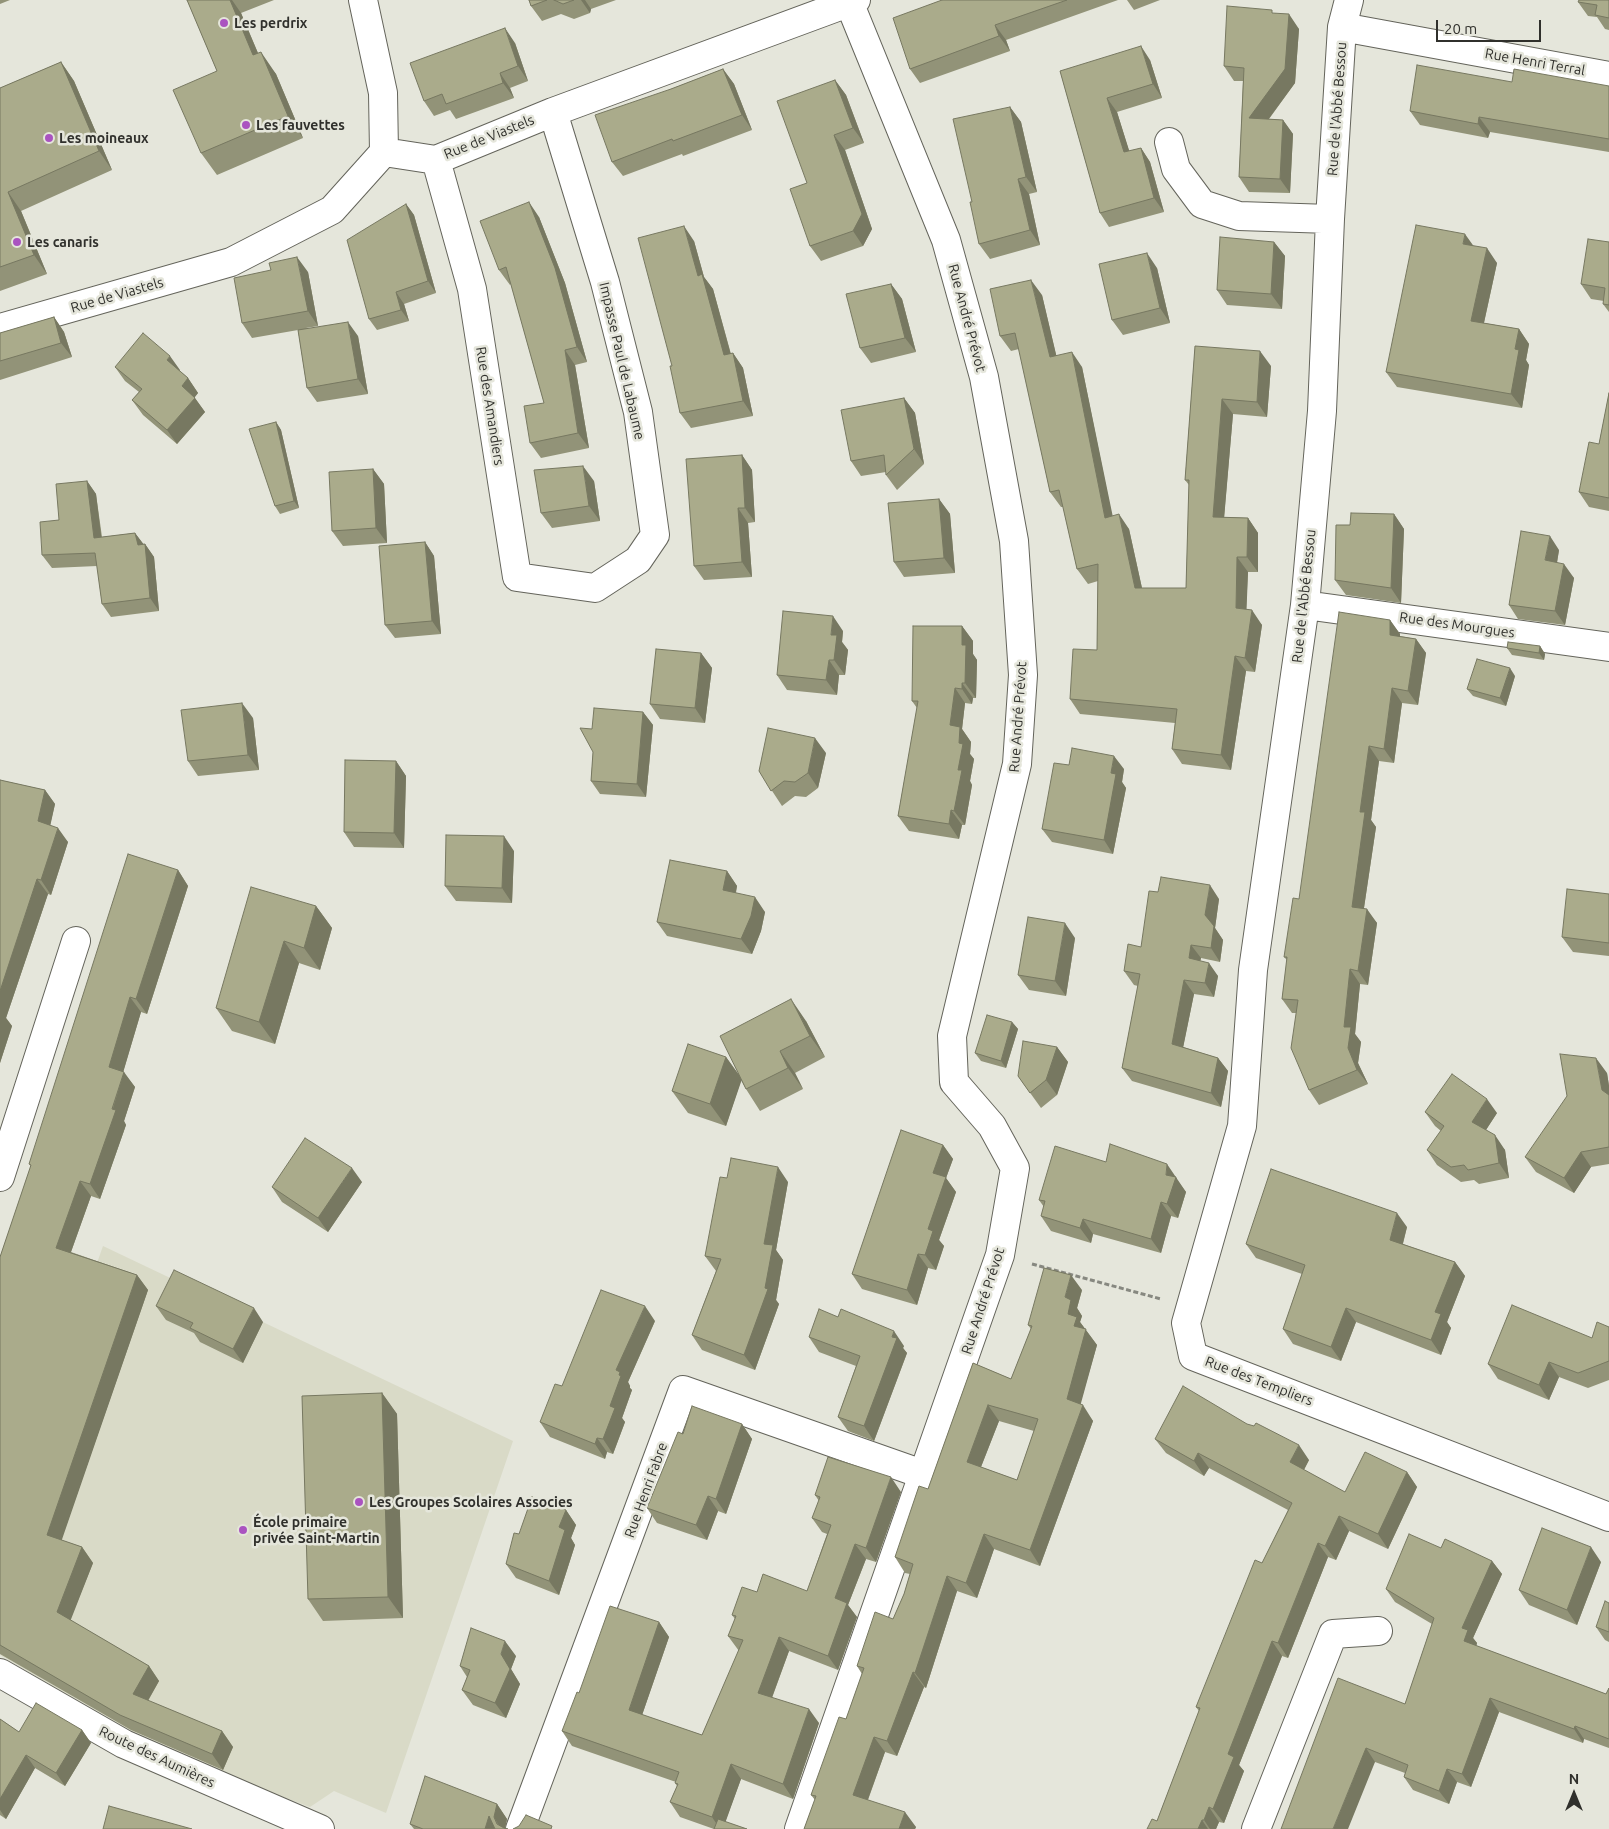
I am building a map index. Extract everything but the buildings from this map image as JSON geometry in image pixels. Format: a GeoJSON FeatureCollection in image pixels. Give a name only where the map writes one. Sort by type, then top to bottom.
{"type":"FeatureCollection","features":[{"type":"Feature","properties":{"kind":"street"},"geometry":{"type":"LineString","coordinates":[[363,0],[383,93],[384,152]]}},
{"type":"Feature","properties":{"kind":"street","name":"Rue de l'Abbé Bessou"},"geometry":{"type":"LineString","coordinates":[[1253,970],[1305,605],[1322,411],[1330,219],[1342,27],[1349,0]]}},
{"type":"Feature","properties":{"kind":"street","name":"Rue de Viastels"},"geometry":{"type":"LineString","coordinates":[[0,328],[231,262],[332,210],[384,152],[436,160],[552,112],[853,1]]}},
{"type":"Feature","properties":{"kind":"street","name":"Rue André Prévot"},"geometry":{"type":"LineString","coordinates":[[853,1],[946,240],[984,377],[1014,541],[1023,675],[1017,764],[952,1036],[954,1082],[992,1126],[1015,1168],[1000,1255],[925,1474]]}},
{"type":"Feature","properties":{"kind":"street","name":"Rue Henri Terral"},"geometry":{"type":"LineString","coordinates":[[1342,27],[1609,76]]}},
{"type":"Feature","properties":{"kind":"street","name":"Impasse Paul de Labaume"},"geometry":{"type":"LineString","coordinates":[[552,112],[605,282],[635,403],[655,534],[638,560],[596,588]]}},
{"type":"Feature","properties":{"kind":"street"},"geometry":{"type":"LineString","coordinates":[[1169,142],[1176,169],[1202,204],[1239,216],[1330,219]]}},
{"type":"Feature","properties":{"kind":"street","name":"Rue des Amandiers"},"geometry":{"type":"LineString","coordinates":[[436,160],[472,289],[517,577],[596,588]]}},
{"type":"Feature","properties":{"kind":"street","name":"Rue des Mourgues"},"geometry":{"type":"LineString","coordinates":[[1305,605],[1609,647]]}},
{"type":"Feature","properties":{"kind":"street"},"geometry":{"type":"LineString","coordinates":[[0,1177],[76,941]]}},
{"type":"Feature","properties":{"kind":"street","name":"Rue des Templiers"},"geometry":{"type":"LineString","coordinates":[[1253,970],[1242,1126],[1186,1323],[1193,1356],[1609,1517]]}},
{"type":"Feature","properties":{"kind":"street","name":"Rue Henri Fabre"},"geometry":{"type":"LineString","coordinates":[[520,1829],[683,1390],[925,1474]]}},
{"type":"Feature","properties":{"kind":"street"},"geometry":{"type":"LineString","coordinates":[[799,1829],[925,1474]]}},
{"type":"Feature","properties":{"kind":"street"},"geometry":{"type":"LineString","coordinates":[[1256,1829],[1333,1634],[1378,1630]]}},
{"type":"Feature","properties":{"kind":"street","name":"Route des Aumières"},"geometry":{"type":"LineString","coordinates":[[0,1673],[124,1744],[320,1829]]}},
{"type":"Feature","properties":{"kind":"path"},"geometry":{"type":"LineString","coordinates":[[1000,1255],[1190,1307]]}},
{"type":"Feature","properties":{"kind":"shaded area","name":"École primaire privée Saint-Martin"},"geometry":{"type":"Polygon","coordinates":[[[103,1246],[513,1441],[386,1813],[334,1791],[310,1807],[259,1788],[132,1734],[0,1655],[0,1538],[103,1246]]]}},
{"type":"Feature","properties":{"kind":"place","name":"Les perdrix"},"geometry":{"type":"Point","coordinates":[224,23]}},
{"type":"Feature","properties":{"kind":"place","name":"Les fauvettes"},"geometry":{"type":"Point","coordinates":[246,125]}},
{"type":"Feature","properties":{"kind":"place","name":"Les moineaux"},"geometry":{"type":"Point","coordinates":[49,138]}},
{"type":"Feature","properties":{"kind":"place","name":"Les canaris"},"geometry":{"type":"Point","coordinates":[17,242]}},
{"type":"Feature","properties":{"kind":"place","name":"Les Groupes Scolaires Associes"},"geometry":{"type":"Point","coordinates":[359,1502]}},
{"type":"Feature","properties":{"kind":"place","name":"École primaire privée Saint-Martin"},"geometry":{"type":"Point","coordinates":[243,1530]}}]}
